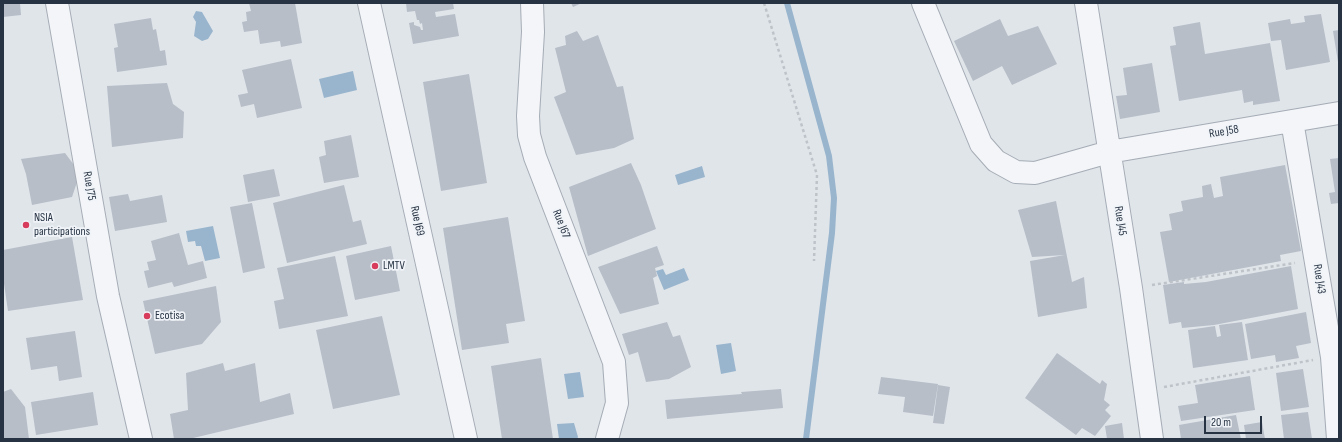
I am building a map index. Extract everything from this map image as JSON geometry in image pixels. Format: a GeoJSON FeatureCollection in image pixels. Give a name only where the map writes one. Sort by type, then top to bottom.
{"type":"FeatureCollection","features":[{"type":"Feature","properties":{"kind":"street","name":"Rue J75"},"geometry":{"type":"LineString","coordinates":[[57,3],[108,296],[141,439]]}},
{"type":"Feature","properties":{"kind":"street","name":"Rue J69"},"geometry":{"type":"LineString","coordinates":[[369,3],[466,439]]}},
{"type":"Feature","properties":{"kind":"street","name":"Rue J67"},"geometry":{"type":"LineString","coordinates":[[532,3],[533,32],[528,116],[529,135],[535,157],[614,362],[618,403],[607,439]]}},
{"type":"Feature","properties":{"kind":"street","name":"Rue J58"},"geometry":{"type":"LineString","coordinates":[[923,3],[981,144],[996,161],[1016,172],[1035,173],[1109,152],[1339,113]]}},
{"type":"Feature","properties":{"kind":"street","name":"Rue J45"},"geometry":{"type":"LineString","coordinates":[[1086,3],[1131,288],[1152,439]]}},
{"type":"Feature","properties":{"kind":"street","name":"Rue J43"},"geometry":{"type":"LineString","coordinates":[[1292,121],[1332,357],[1338,439]]}},
{"type":"Feature","properties":{"kind":"path"},"geometry":{"type":"LineString","coordinates":[[764,3],[817,175],[814,261]]}},
{"type":"Feature","properties":{"kind":"path"},"geometry":{"type":"LineString","coordinates":[[1131,288],[1316,260]]}},
{"type":"Feature","properties":{"kind":"path"},"geometry":{"type":"LineString","coordinates":[[1145,391],[1332,357]]}},
{"type":"Feature","properties":{"kind":"water"},"geometry":{"type":"Polygon","coordinates":[[[196,11],[202,12],[213,31],[208,39],[202,41],[194,36],[196,22],[193,17],[196,11]]]}},
{"type":"Feature","properties":{"kind":"water"},"geometry":{"type":"Polygon","coordinates":[[[353,71],[357,90],[324,98],[319,79],[353,71]]]}},
{"type":"Feature","properties":{"kind":"water"},"geometry":{"type":"Polygon","coordinates":[[[702,166],[705,177],[678,185],[675,175],[702,166]]]}},
{"type":"Feature","properties":{"kind":"water"},"geometry":{"type":"Polygon","coordinates":[[[213,226],[220,258],[205,261],[201,246],[196,246],[195,241],[188,242],[186,231],[213,226]]]}},
{"type":"Feature","properties":{"kind":"water"},"geometry":{"type":"Polygon","coordinates":[[[684,268],[689,280],[664,290],[656,271],[663,269],[666,275],[684,268]]]}},
{"type":"Feature","properties":{"kind":"water"},"geometry":{"type":"Polygon","coordinates":[[[731,343],[736,371],[721,374],[716,345],[731,343]]]}},
{"type":"Feature","properties":{"kind":"water"},"geometry":{"type":"Polygon","coordinates":[[[580,372],[584,397],[568,399],[564,374],[580,372]]]}},
{"type":"Feature","properties":{"kind":"water"},"geometry":{"type":"Polygon","coordinates":[[[574,423],[578,437],[577,439],[559,439],[557,424],[574,423]]]}},
{"type":"Feature","properties":{"kind":"building"},"geometry":{"type":"Polygon","coordinates":[[[3,3],[20,3],[21,15],[3,17],[3,3]]]}},
{"type":"Feature","properties":{"kind":"building"},"geometry":{"type":"Polygon","coordinates":[[[249,3],[295,3],[302,43],[281,47],[280,41],[260,44],[258,30],[244,32],[242,22],[247,21],[246,12],[251,11],[249,3]]]}},
{"type":"Feature","properties":{"kind":"building"},"geometry":{"type":"Polygon","coordinates":[[[406,3],[453,3],[454,9],[435,12],[436,17],[455,14],[459,36],[413,44],[409,23],[414,22],[414,25],[423,30],[422,23],[420,24],[419,20],[417,20],[415,11],[407,12],[406,3]]]}},
{"type":"Feature","properties":{"kind":"building"},"geometry":{"type":"Polygon","coordinates":[[[571,3],[582,3],[573,7],[571,3]]]}},
{"type":"Feature","properties":{"kind":"building"},"geometry":{"type":"Polygon","coordinates":[[[1321,14],[1330,62],[1286,70],[1281,40],[1271,41],[1268,23],[1290,19],[1291,24],[1305,22],[1304,16],[1321,14]]]}},
{"type":"Feature","properties":{"kind":"building"},"geometry":{"type":"Polygon","coordinates":[[[151,18],[153,30],[156,29],[160,51],[165,50],[167,65],[117,72],[114,48],[118,47],[114,24],[151,18]]]}},
{"type":"Feature","properties":{"kind":"building"},"geometry":{"type":"Polygon","coordinates":[[[1000,19],[1008,36],[1038,26],[1057,64],[1012,85],[1002,66],[973,81],[954,41],[1000,19]]]}},
{"type":"Feature","properties":{"kind":"building"},"geometry":{"type":"Polygon","coordinates":[[[1200,22],[1205,54],[1270,43],[1280,101],[1253,105],[1253,101],[1244,103],[1242,90],[1179,101],[1170,46],[1176,45],[1173,27],[1200,22]]]}},
{"type":"Feature","properties":{"kind":"building"},"geometry":{"type":"Polygon","coordinates":[[[1339,30],[1339,62],[1338,62],[1333,31],[1339,30]]]}},
{"type":"Feature","properties":{"kind":"building"},"geometry":{"type":"Polygon","coordinates":[[[577,31],[583,41],[598,35],[617,87],[623,86],[634,139],[614,148],[576,155],[554,97],[566,92],[555,48],[566,45],[565,36],[577,31]]]}},
{"type":"Feature","properties":{"kind":"building"},"geometry":{"type":"Polygon","coordinates":[[[291,59],[302,108],[257,118],[254,104],[241,107],[238,95],[248,93],[242,70],[291,59]]]}},
{"type":"Feature","properties":{"kind":"building"},"geometry":{"type":"Polygon","coordinates":[[[1152,63],[1160,112],[1120,119],[1116,96],[1127,95],[1123,68],[1152,63]]]}},
{"type":"Feature","properties":{"kind":"building"},"geometry":{"type":"Polygon","coordinates":[[[469,74],[487,183],[441,191],[423,82],[469,74]]]}},
{"type":"Feature","properties":{"kind":"building"},"geometry":{"type":"Polygon","coordinates":[[[167,83],[173,104],[184,112],[183,138],[112,147],[107,86],[167,83]]]}},
{"type":"Feature","properties":{"kind":"building"},"geometry":{"type":"Polygon","coordinates":[[[351,135],[359,177],[324,183],[319,157],[326,155],[324,141],[351,135]]]}},
{"type":"Feature","properties":{"kind":"building"},"geometry":{"type":"Polygon","coordinates":[[[65,153],[80,173],[72,197],[32,205],[26,174],[21,159],[65,153]]]}},
{"type":"Feature","properties":{"kind":"building"},"geometry":{"type":"Polygon","coordinates":[[[1339,158],[1339,203],[1331,204],[1329,193],[1335,192],[1330,159],[1339,158]]]}},
{"type":"Feature","properties":{"kind":"building"},"geometry":{"type":"Polygon","coordinates":[[[631,163],[641,185],[656,229],[588,256],[569,187],[631,163]]]}},
{"type":"Feature","properties":{"kind":"building"},"geometry":{"type":"Polygon","coordinates":[[[1285,165],[1301,251],[1280,255],[1281,261],[1169,282],[1160,232],[1172,230],[1169,214],[1183,211],[1181,201],[1203,197],[1202,186],[1211,184],[1214,198],[1223,196],[1220,177],[1285,165]]]}},
{"type":"Feature","properties":{"kind":"building"},"geometry":{"type":"Polygon","coordinates":[[[274,169],[280,196],[248,202],[243,175],[274,169]]]}},
{"type":"Feature","properties":{"kind":"building"},"geometry":{"type":"Polygon","coordinates":[[[344,185],[353,222],[361,220],[367,244],[287,263],[273,203],[344,185]]]}},
{"type":"Feature","properties":{"kind":"building"},"geometry":{"type":"Polygon","coordinates":[[[128,194],[130,201],[162,195],[167,222],[115,231],[109,197],[128,194]]]}},
{"type":"Feature","properties":{"kind":"building"},"geometry":{"type":"Polygon","coordinates":[[[1056,201],[1072,282],[1084,277],[1087,308],[1038,317],[1030,261],[1065,255],[1032,257],[1018,210],[1056,201]]]}},
{"type":"Feature","properties":{"kind":"building"},"geometry":{"type":"Polygon","coordinates":[[[252,203],[265,268],[243,273],[230,207],[252,203]]]}},
{"type":"Feature","properties":{"kind":"building"},"geometry":{"type":"Polygon","coordinates":[[[508,217],[525,321],[506,324],[509,343],[462,350],[443,228],[508,217]]]}},
{"type":"Feature","properties":{"kind":"building"},"geometry":{"type":"Polygon","coordinates":[[[179,233],[188,265],[203,261],[207,278],[174,287],[172,282],[148,288],[144,271],[149,270],[147,262],[156,260],[151,241],[179,233]]]}},
{"type":"Feature","properties":{"kind":"building"},"geometry":{"type":"Polygon","coordinates":[[[72,237],[83,300],[8,311],[3,277],[3,250],[72,237]]]}},
{"type":"Feature","properties":{"kind":"building"},"geometry":{"type":"Polygon","coordinates":[[[391,246],[400,291],[355,300],[346,256],[391,246]]]}},
{"type":"Feature","properties":{"kind":"building"},"geometry":{"type":"Polygon","coordinates":[[[657,246],[664,265],[655,268],[657,276],[653,278],[659,304],[620,314],[598,267],[657,246]]]}},
{"type":"Feature","properties":{"kind":"building"},"geometry":{"type":"Polygon","coordinates":[[[335,256],[348,316],[279,329],[274,301],[284,299],[277,268],[335,256]]]}},
{"type":"Feature","properties":{"kind":"building"},"geometry":{"type":"Polygon","coordinates":[[[1291,266],[1298,309],[1214,325],[1182,328],[1181,322],[1169,324],[1163,285],[1184,282],[1184,284],[1206,282],[1291,266]]]}},
{"type":"Feature","properties":{"kind":"building"},"geometry":{"type":"Polygon","coordinates":[[[216,286],[221,322],[202,344],[155,354],[143,301],[216,286]]]}},
{"type":"Feature","properties":{"kind":"building"},"geometry":{"type":"Polygon","coordinates":[[[1306,312],[1311,343],[1296,346],[1299,358],[1276,362],[1275,355],[1251,359],[1245,324],[1306,312]]]}},
{"type":"Feature","properties":{"kind":"building"},"geometry":{"type":"Polygon","coordinates":[[[382,316],[400,395],[333,409],[316,330],[382,316]]]}},
{"type":"Feature","properties":{"kind":"building"},"geometry":{"type":"Polygon","coordinates":[[[667,322],[673,337],[680,335],[691,367],[669,379],[646,382],[638,352],[629,355],[622,334],[667,322]]]}},
{"type":"Feature","properties":{"kind":"building"},"geometry":{"type":"Polygon","coordinates":[[[1242,322],[1248,360],[1193,368],[1188,330],[1215,326],[1217,337],[1221,336],[1219,325],[1242,322]]]}},
{"type":"Feature","properties":{"kind":"building"},"geometry":{"type":"Polygon","coordinates":[[[75,331],[82,377],[59,381],[57,366],[31,370],[26,338],[75,331]]]}},
{"type":"Feature","properties":{"kind":"building"},"geometry":{"type":"Polygon","coordinates":[[[1057,353],[1100,384],[1102,380],[1107,384],[1104,400],[1110,405],[1105,410],[1111,416],[1095,436],[1082,428],[1076,435],[1025,398],[1057,353]]]}},
{"type":"Feature","properties":{"kind":"building"},"geometry":{"type":"Polygon","coordinates":[[[541,358],[553,439],[502,439],[491,366],[541,358]]]}},
{"type":"Feature","properties":{"kind":"building"},"geometry":{"type":"Polygon","coordinates":[[[223,363],[225,371],[255,363],[260,402],[290,393],[294,414],[189,439],[174,439],[170,414],[188,410],[186,373],[223,363]]]}},
{"type":"Feature","properties":{"kind":"building"},"geometry":{"type":"Polygon","coordinates":[[[1303,369],[1309,407],[1281,411],[1276,373],[1303,369]]]}},
{"type":"Feature","properties":{"kind":"building"},"geometry":{"type":"Polygon","coordinates":[[[1250,376],[1255,410],[1181,421],[1178,406],[1198,403],[1195,385],[1250,376]]]}},
{"type":"Feature","properties":{"kind":"building"},"geometry":{"type":"Polygon","coordinates":[[[881,377],[938,384],[933,416],[903,412],[905,397],[878,394],[881,377]]]}},
{"type":"Feature","properties":{"kind":"building"},"geometry":{"type":"Polygon","coordinates":[[[938,385],[950,387],[944,424],[933,423],[938,385]]]}},
{"type":"Feature","properties":{"kind":"building"},"geometry":{"type":"Polygon","coordinates":[[[11,389],[25,407],[29,439],[3,439],[3,392],[11,389]]]}},
{"type":"Feature","properties":{"kind":"building"},"geometry":{"type":"Polygon","coordinates":[[[781,389],[783,408],[667,419],[665,400],[742,394],[741,392],[781,389]]]}},
{"type":"Feature","properties":{"kind":"building"},"geometry":{"type":"Polygon","coordinates":[[[93,392],[98,425],[36,435],[31,402],[93,392]]]}},
{"type":"Feature","properties":{"kind":"building"},"geometry":{"type":"Polygon","coordinates":[[[1308,412],[1312,439],[1284,439],[1281,415],[1308,412]]]}},
{"type":"Feature","properties":{"kind":"building"},"geometry":{"type":"Polygon","coordinates":[[[1236,415],[1241,439],[1181,439],[1179,425],[1236,415]]]}},
{"type":"Feature","properties":{"kind":"building"},"geometry":{"type":"Polygon","coordinates":[[[1262,422],[1265,439],[1246,439],[1244,425],[1262,422]]]}},
{"type":"Feature","properties":{"kind":"building"},"geometry":{"type":"Polygon","coordinates":[[[1122,423],[1124,439],[1107,439],[1105,426],[1122,423]]]}},
{"type":"Feature","properties":{"kind":"waterway"},"geometry":{"type":"LineString","coordinates":[[787,3],[829,156],[834,198],[832,233],[806,439]]}},
{"type":"Feature","properties":{"kind":"place","name":"NSIA participations"},"geometry":{"type":"Point","coordinates":[26,225]}},
{"type":"Feature","properties":{"kind":"place","name":"LMTV"},"geometry":{"type":"Point","coordinates":[375,266]}},
{"type":"Feature","properties":{"kind":"place","name":"Ecotisa"},"geometry":{"type":"Point","coordinates":[147,316]}}]}
